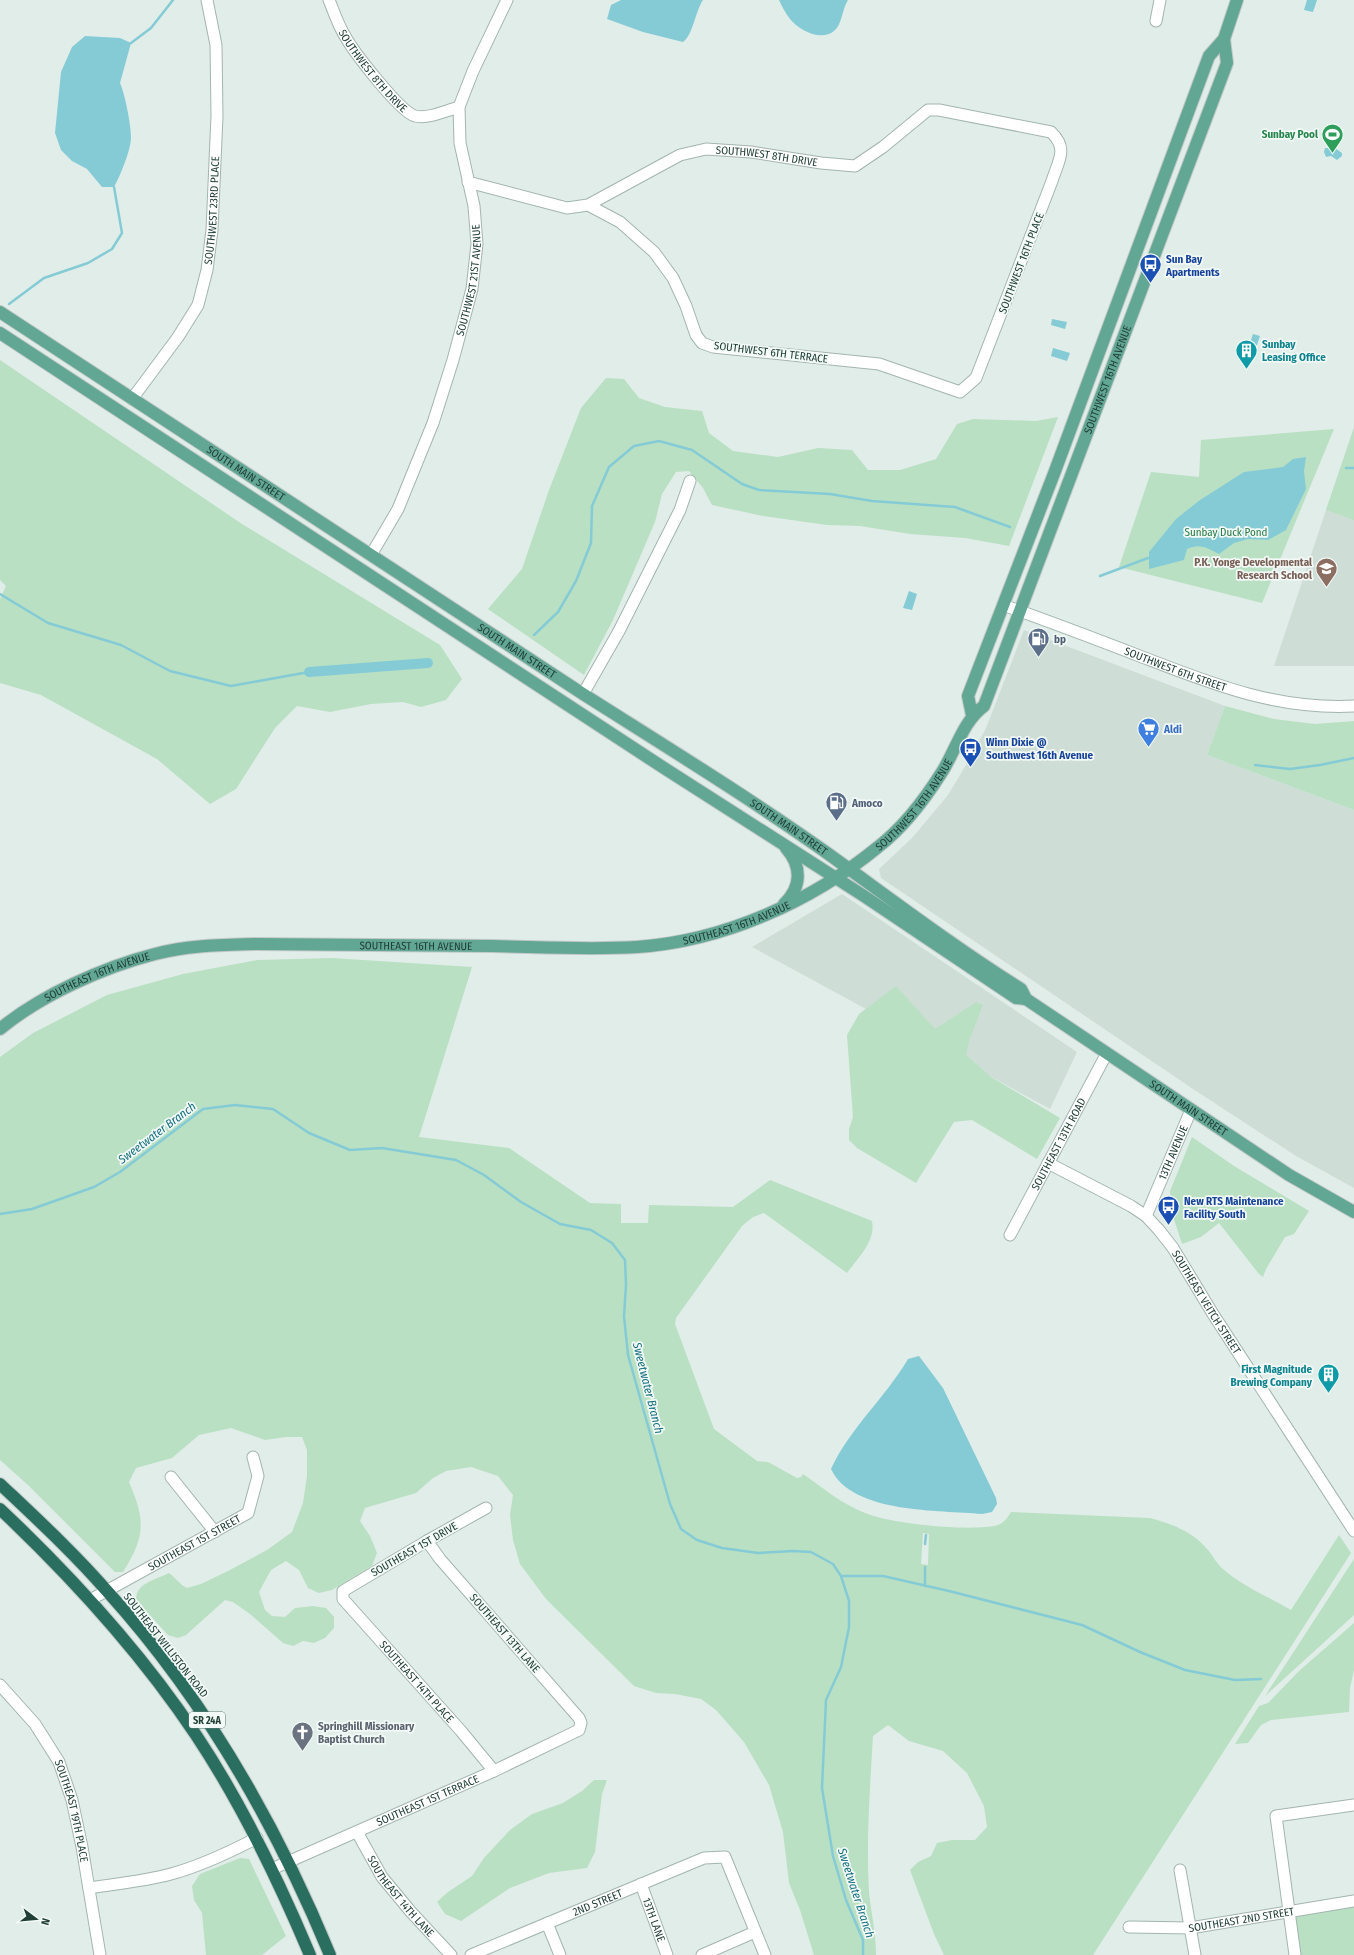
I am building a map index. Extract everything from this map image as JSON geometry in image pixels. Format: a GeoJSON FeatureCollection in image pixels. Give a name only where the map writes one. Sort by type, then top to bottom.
{"type":"FeatureCollection","features":[{"type":"Feature","properties":{"kind":"highway","name":"SOUTHEAST WILLISTON ROAD"},"geometry":{"type":"LineString","coordinates":[[0,1484],[52,1533],[108,1591],[187,1690],[233,1758],[289,1861],[330,1955]]}},
{"type":"Feature","properties":{"kind":"highway","name":"SR 24A"},"geometry":{"type":"LineString","coordinates":[[0,1509],[62,1569],[90,1600],[132,1649],[172,1701],[214,1763],[257,1838],[310,1955]]}},
{"type":"Feature","properties":{"kind":"highway"},"geometry":{"type":"LineString","coordinates":[[172,1701],[187,1690]]}},
{"type":"Feature","properties":{"kind":"main road","name":"SOUTHWEST 16TH AVENUE"},"geometry":{"type":"LineString","coordinates":[[972,715],[968,696],[1209,56],[1224,39],[1237,0]]}},
{"type":"Feature","properties":{"kind":"main road","name":"SOUTHWEST 16TH AVENUE"},"geometry":{"type":"LineString","coordinates":[[836,877],[879,847],[912,814],[942,772],[972,715],[984,706],[1227,63],[1224,39]]}},
{"type":"Feature","properties":{"kind":"main road","name":"SOUTH MAIN STREET"},"geometry":{"type":"LineString","coordinates":[[0,312],[583,694],[677,753],[1021,989],[1026,999]]}},
{"type":"Feature","properties":{"kind":"main road","name":"SOUTH MAIN STREET"},"geometry":{"type":"LineString","coordinates":[[0,333],[121,414],[360,568],[664,768],[836,877],[1016,998],[1026,999],[1289,1175],[1354,1212]]}},
{"type":"Feature","properties":{"kind":"main road"},"geometry":{"type":"LineString","coordinates":[[121,414],[132,399]]}},
{"type":"Feature","properties":{"kind":"main road"},"geometry":{"type":"LineString","coordinates":[[360,568],[371,555]]}},
{"type":"Feature","properties":{"kind":"main road"},"geometry":{"type":"LineString","coordinates":[[573,708],[583,694]]}},
{"type":"Feature","properties":{"kind":"main road"},"geometry":{"type":"LineString","coordinates":[[664,768],[677,753]]}},
{"type":"Feature","properties":{"kind":"main road"},"geometry":{"type":"LineString","coordinates":[[780,841],[795,862],[798,879],[793,894],[781,908]]}},
{"type":"Feature","properties":{"kind":"main road","name":"SOUTHEAST 16TH AVENUE"},"geometry":{"type":"LineString","coordinates":[[0,1029],[14,1017],[60,990],[103,972],[156,954],[201,946],[255,944],[637,947],[676,942],[714,934],[751,922],[781,908],[836,877]]}},
{"type":"Feature","properties":{"kind":"street","name":"SOUTHWEST 23RD PLACE"},"geometry":{"type":"LineString","coordinates":[[132,399],[178,337],[198,305],[207,270],[212,230],[216,116],[216,45],[207,0]]}},
{"type":"Feature","properties":{"kind":"street","name":"SOUTHWEST 8TH DRIVE"},"geometry":{"type":"LineString","coordinates":[[329,0],[345,37],[380,84],[402,108],[414,116],[430,116],[459,107]]}},
{"type":"Feature","properties":{"kind":"street","name":"SOUTHWEST 21ST AVENUE"},"geometry":{"type":"LineString","coordinates":[[371,555],[398,509],[433,423],[453,360],[470,296],[477,244],[474,206],[460,143],[459,107],[473,71],[507,0]]}},
{"type":"Feature","properties":{"kind":"street"},"geometry":{"type":"LineString","coordinates":[[1156,21],[1160,0]]}},
{"type":"Feature","properties":{"kind":"street","name":"SOUTHWEST 8TH DRIVE"},"geometry":{"type":"LineString","coordinates":[[468,182],[567,208],[588,205],[680,155],[706,149],[751,152],[821,163],[855,166],[883,148],[928,110],[939,110],[1052,132],[1059,139]]}},
{"type":"Feature","properties":{"kind":"street","name":"SOUTHWEST 16TH PLACE"},"geometry":{"type":"LineString","coordinates":[[970,385],[976,378],[1052,181],[1062,148],[1059,139]]}},
{"type":"Feature","properties":{"kind":"street","name":"SOUTHWEST 6TH TERRACE"},"geometry":{"type":"LineString","coordinates":[[588,205],[620,222],[654,252],[673,278],[686,306],[696,334],[702,343],[713,347],[879,364],[960,392],[970,385]]}},
{"type":"Feature","properties":{"kind":"street"},"geometry":{"type":"LineString","coordinates":[[583,694],[619,631],[680,510],[690,481]]}},
{"type":"Feature","properties":{"kind":"street","name":"SOUTHWEST 6TH STREET"},"geometry":{"type":"LineString","coordinates":[[1003,605],[1205,681],[1254,697],[1291,703],[1354,706]]}},
{"type":"Feature","properties":{"kind":"street","name":"SOUTHEAST 13TH ROAD"},"geometry":{"type":"LineString","coordinates":[[1010,1235],[1107,1053]]}},
{"type":"Feature","properties":{"kind":"street","name":"13TH AVENUE"},"geometry":{"type":"LineString","coordinates":[[1146,1216],[1191,1110]]}},
{"type":"Feature","properties":{"kind":"street"},"geometry":{"type":"LineString","coordinates":[[1048,1163],[1131,1206],[1146,1216]]}},
{"type":"Feature","properties":{"kind":"street","name":"SOUTHEAST VEITCH STREET"},"geometry":{"type":"LineString","coordinates":[[1146,1216],[1173,1248],[1213,1314],[1354,1531]]}},
{"type":"Feature","properties":{"kind":"street","name":"SOUTHEAST 1ST STREET"},"geometry":{"type":"LineString","coordinates":[[90,1600],[248,1513],[258,1476],[253,1457]]}},
{"type":"Feature","properties":{"kind":"street"},"geometry":{"type":"LineString","coordinates":[[171,1477],[215,1532]]}},
{"type":"Feature","properties":{"kind":"street","name":"SOUTHEAST 1ST DRIVE"},"geometry":{"type":"LineString","coordinates":[[343,1591],[486,1508]]}},
{"type":"Feature","properties":{"kind":"street","name":"SOUTHEAST 13TH LANE"},"geometry":{"type":"LineString","coordinates":[[427,1541],[440,1559],[579,1718],[580,1726]]}},
{"type":"Feature","properties":{"kind":"street","name":"SOUTHEAST 14TH PLACE"},"geometry":{"type":"LineString","coordinates":[[343,1591],[343,1599],[461,1731],[494,1771]]}},
{"type":"Feature","properties":{"kind":"street","name":"SOUTHEAST 19TH PLACE"},"geometry":{"type":"LineString","coordinates":[[0,1685],[35,1724],[59,1762],[72,1800],[100,1955]]}},
{"type":"Feature","properties":{"kind":"street","name":"SOUTHEAST 1ST TERRACE"},"geometry":{"type":"LineString","coordinates":[[272,1869],[494,1771],[575,1733],[580,1726]]}},
{"type":"Feature","properties":{"kind":"street"},"geometry":{"type":"LineString","coordinates":[[1295,1955],[1276,1816],[1354,1805]]}},
{"type":"Feature","properties":{"kind":"street","name":"SOUTHEAST 14TH LANE"},"geometry":{"type":"LineString","coordinates":[[357,1832],[382,1877],[411,1912],[451,1955]]}},
{"type":"Feature","properties":{"kind":"street"},"geometry":{"type":"LineString","coordinates":[[89,1888],[140,1881],[172,1874],[228,1853],[257,1838]]}},
{"type":"Feature","properties":{"kind":"street","name":"2ND STREET"},"geometry":{"type":"LineString","coordinates":[[471,1955],[704,1858],[725,1857],[755,1932]]}},
{"type":"Feature","properties":{"kind":"street"},"geometry":{"type":"LineString","coordinates":[[1180,1870],[1195,1955]]}},
{"type":"Feature","properties":{"kind":"street","name":"13TH LANE"},"geometry":{"type":"LineString","coordinates":[[641,1884],[667,1955]]}},
{"type":"Feature","properties":{"kind":"street","name":"SOUTHEAST 2ND STREET"},"geometry":{"type":"LineString","coordinates":[[1129,1927],[1190,1928],[1354,1901]]}},
{"type":"Feature","properties":{"kind":"street"},"geometry":{"type":"LineString","coordinates":[[547,1924],[560,1955]]}},
{"type":"Feature","properties":{"kind":"street"},"geometry":{"type":"LineString","coordinates":[[702,1955],[755,1932],[765,1955]]}},
{"type":"Feature","properties":{"kind":"shaded area","name":"P.K. Yonge Developmental Research School"},"geometry":{"type":"Polygon","coordinates":[[[1354,427],[1354,666],[1274,666],[1326,510],[1354,427]]]}},
{"type":"Feature","properties":{"kind":"shaded area"},"geometry":{"type":"Polygon","coordinates":[[[1024,630],[1225,706],[1207,755],[1354,810],[1354,1188],[1296,1156],[1196,1091],[881,878],[879,869],[912,838],[948,795],[966,765],[986,728],[1024,630]]]}},
{"type":"Feature","properties":{"kind":"shaded area"},"geometry":{"type":"Polygon","coordinates":[[[842,894],[1077,1052],[1050,1109],[752,947],[842,894]]]}},
{"type":"Feature","properties":{"kind":"green space"},"geometry":{"type":"Polygon","coordinates":[[[0,360],[242,524],[440,645],[462,679],[446,700],[421,707],[403,702],[371,704],[330,712],[297,706],[275,728],[236,789],[210,804],[157,759],[41,695],[0,683],[0,599],[6,586],[0,580],[0,360]]]}},
{"type":"Feature","properties":{"kind":"green space"},"geometry":{"type":"Polygon","coordinates":[[[606,378],[624,379],[639,398],[665,407],[702,411],[709,433],[733,451],[778,457],[818,448],[852,450],[868,470],[900,470],[936,459],[957,424],[973,419],[1036,421],[1058,417],[1009,546],[965,538],[910,534],[860,526],[827,525],[763,516],[712,505],[703,488],[689,471],[676,472],[662,494],[655,522],[613,620],[584,675],[488,609],[522,569],[549,490],[581,408],[606,378]]]}},
{"type":"Feature","properties":{"kind":"green space"},"geometry":{"type":"Polygon","coordinates":[[[1354,428],[1354,520],[1326,510],[1354,428]]]}},
{"type":"Feature","properties":{"kind":"green space","name":"Sunbay Duck Pond"},"geometry":{"type":"Polygon","coordinates":[[[1334,429],[1262,603],[1119,567],[1151,472],[1199,477],[1201,440],[1334,429]]]}},
{"type":"Feature","properties":{"kind":"green space"},"geometry":{"type":"Polygon","coordinates":[[[1225,706],[1274,719],[1315,724],[1354,721],[1354,810],[1207,755],[1225,706]]]}},
{"type":"Feature","properties":{"kind":"green space"},"geometry":{"type":"Polygon","coordinates":[[[332,958],[472,967],[419,1137],[509,1148],[590,1203],[621,1204],[621,1223],[648,1223],[649,1205],[733,1207],[770,1180],[872,1221],[873,1228],[869,1242],[847,1273],[764,1213],[753,1217],[742,1226],[676,1318],[675,1324],[714,1429],[757,1461],[768,1462],[797,1478],[801,1477],[803,1474],[825,1490],[865,1513],[877,1517],[911,1523],[932,1526],[970,1528],[986,1527],[1000,1524],[1006,1520],[1011,1512],[1150,1518],[1174,1526],[1188,1533],[1202,1543],[1221,1567],[1230,1575],[1291,1610],[1339,1535],[1351,1553],[1093,1955],[944,1955],[934,1934],[910,1870],[918,1862],[931,1856],[937,1843],[952,1840],[975,1840],[987,1827],[984,1806],[967,1773],[943,1751],[909,1741],[888,1725],[873,1736],[868,1834],[868,1872],[876,1955],[814,1955],[800,1910],[789,1883],[783,1832],[769,1785],[744,1742],[716,1710],[701,1699],[675,1694],[656,1693],[634,1686],[546,1599],[520,1564],[513,1540],[510,1515],[513,1495],[498,1476],[471,1467],[446,1471],[433,1478],[416,1493],[365,1508],[360,1521],[370,1536],[377,1553],[372,1566],[332,1590],[319,1593],[308,1588],[299,1570],[286,1561],[271,1570],[259,1592],[265,1610],[272,1616],[285,1617],[295,1608],[313,1606],[326,1608],[334,1617],[334,1628],[325,1638],[314,1643],[303,1641],[293,1646],[283,1643],[250,1614],[233,1602],[225,1600],[186,1635],[178,1638],[168,1635],[136,1600],[139,1590],[152,1580],[169,1573],[187,1588],[201,1584],[267,1550],[292,1532],[303,1503],[307,1476],[307,1450],[302,1437],[286,1437],[265,1440],[231,1428],[199,1435],[172,1458],[136,1468],[129,1482],[135,1496],[141,1528],[136,1549],[123,1572],[115,1572],[28,1485],[0,1460],[0,1057],[33,1033],[107,995],[183,974],[258,960],[332,958]],[[923,1533],[921,1564],[928,1565],[929,1534],[923,1533]]]}},
{"type":"Feature","properties":{"kind":"green space"},"geometry":{"type":"Polygon","coordinates":[[[896,986],[935,1029],[976,1002],[983,1005],[969,1041],[966,1055],[991,1077],[1060,1118],[1037,1159],[972,1120],[954,1122],[916,1183],[857,1148],[849,1140],[849,1129],[853,1117],[847,1035],[859,1014],[896,986]]]}},
{"type":"Feature","properties":{"kind":"green space"},"geometry":{"type":"Polygon","coordinates":[[[1192,1137],[1234,1166],[1309,1211],[1294,1234],[1285,1237],[1266,1269],[1263,1277],[1259,1274],[1219,1223],[1201,1237],[1182,1244],[1172,1213],[1170,1191],[1192,1137]]]}},
{"type":"Feature","properties":{"kind":"green space"},"geometry":{"type":"Polygon","coordinates":[[[1354,1559],[1354,1615],[1265,1696],[1354,1559]]]}},
{"type":"Feature","properties":{"kind":"green space"},"geometry":{"type":"Polygon","coordinates":[[[1354,1623],[1354,1670],[1350,1688],[1349,1712],[1271,1720],[1261,1725],[1248,1743],[1235,1744],[1259,1706],[1268,1703],[1299,1671],[1354,1623]]]}},
{"type":"Feature","properties":{"kind":"green space"},"geometry":{"type":"Polygon","coordinates":[[[594,1780],[607,1780],[602,1794],[595,1852],[587,1868],[549,1873],[510,1888],[461,1921],[445,1914],[437,1902],[448,1892],[472,1876],[484,1858],[510,1830],[532,1814],[563,1803],[582,1791],[594,1780]]]}},
{"type":"Feature","properties":{"kind":"green space"},"geometry":{"type":"Polygon","coordinates":[[[240,1858],[249,1859],[286,1936],[262,1955],[206,1955],[202,1913],[194,1900],[192,1886],[200,1874],[240,1858]]]}},
{"type":"Feature","properties":{"kind":"green space"},"geometry":{"type":"Polygon","coordinates":[[[1354,1906],[1354,1955],[1300,1955],[1296,1917],[1298,1914],[1354,1906]]]}},
{"type":"Feature","properties":{"kind":"water"},"geometry":{"type":"Polygon","coordinates":[[[621,0],[703,0],[692,29],[683,42],[643,32],[607,19],[611,5],[621,0]]]}},
{"type":"Feature","properties":{"kind":"water"},"geometry":{"type":"Polygon","coordinates":[[[779,0],[848,0],[837,28],[829,34],[817,35],[804,31],[794,23],[779,0]]]}},
{"type":"Feature","properties":{"kind":"water"},"geometry":{"type":"Polygon","coordinates":[[[1307,0],[1317,0],[1313,12],[1304,10],[1307,0]]]}},
{"type":"Feature","properties":{"kind":"water"},"geometry":{"type":"Polygon","coordinates":[[[85,36],[120,38],[131,43],[120,83],[129,118],[131,142],[125,163],[114,187],[102,187],[87,169],[72,161],[61,150],[55,133],[61,72],[72,47],[85,36]]]}},
{"type":"Feature","properties":{"kind":"water","name":"Sunbay Pool"},"geometry":{"type":"Polygon","coordinates":[[[1325,148],[1335,148],[1342,153],[1342,156],[1337,160],[1331,156],[1326,157],[1324,152],[1325,148]]]}},
{"type":"Feature","properties":{"kind":"water"},"geometry":{"type":"Polygon","coordinates":[[[1052,319],[1067,322],[1065,329],[1051,325],[1052,319]]]}},
{"type":"Feature","properties":{"kind":"water"},"geometry":{"type":"Polygon","coordinates":[[[1253,334],[1260,336],[1254,354],[1247,352],[1253,334]]]}},
{"type":"Feature","properties":{"kind":"water"},"geometry":{"type":"Polygon","coordinates":[[[1053,348],[1070,353],[1067,361],[1051,356],[1053,348]]]}},
{"type":"Feature","properties":{"kind":"water","name":"Sunbay Duck Pond"},"geometry":{"type":"Polygon","coordinates":[[[1306,457],[1304,471],[1306,489],[1286,530],[1268,540],[1248,539],[1234,543],[1219,554],[1200,546],[1192,547],[1187,549],[1184,560],[1149,569],[1149,552],[1176,519],[1200,500],[1244,472],[1283,467],[1293,459],[1306,457]]]}},
{"type":"Feature","properties":{"kind":"water"},"geometry":{"type":"Polygon","coordinates":[[[909,591],[917,594],[912,610],[903,608],[909,591]]]}},
{"type":"Feature","properties":{"kind":"water"},"geometry":{"type":"Polygon","coordinates":[[[919,1356],[943,1388],[996,1498],[997,1504],[992,1512],[982,1514],[921,1510],[877,1502],[858,1494],[842,1484],[831,1469],[848,1440],[889,1387],[908,1359],[919,1356]]]}},
{"type":"Feature","properties":{"kind":"waterway"},"geometry":{"type":"LineString","coordinates":[[131,43],[151,28],[173,0]]}},
{"type":"Feature","properties":{"kind":"waterway"},"geometry":{"type":"LineString","coordinates":[[9,304],[44,278],[88,263],[112,249],[122,233],[114,187]]}},
{"type":"Feature","properties":{"kind":"waterway"},"geometry":{"type":"LineString","coordinates":[[534,635],[558,612],[576,581],[591,543],[592,506],[609,467],[634,446],[659,441],[692,450],[742,484],[759,490],[830,494],[872,501],[955,507],[1010,527]]}},
{"type":"Feature","properties":{"kind":"waterway"},"geometry":{"type":"LineString","coordinates":[[1346,468],[1354,468]]}},
{"type":"Feature","properties":{"kind":"waterway"},"geometry":{"type":"LineString","coordinates":[[1100,576],[1148,558]]}},
{"type":"Feature","properties":{"kind":"waterway"},"geometry":{"type":"LineString","coordinates":[[0,594],[48,623],[121,645],[170,671],[231,686],[309,672]]}},
{"type":"Feature","properties":{"kind":"waterway"},"geometry":{"type":"LineString","coordinates":[[309,672],[428,663]]}},
{"type":"Feature","properties":{"kind":"waterway"},"geometry":{"type":"LineString","coordinates":[[1255,765],[1290,769],[1354,758]]}},
{"type":"Feature","properties":{"kind":"waterway","name":"Sweetwater Branch"},"geometry":{"type":"LineString","coordinates":[[0,1214],[32,1209],[94,1187],[120,1172],[203,1109],[235,1105],[273,1109],[309,1133],[350,1150],[382,1148],[456,1160],[484,1175],[521,1202],[560,1224],[591,1230],[612,1243],[625,1260],[626,1285],[624,1316],[628,1355],[670,1504],[681,1529],[697,1540],[722,1548],[758,1553],[793,1551],[811,1552],[833,1564],[841,1576],[849,1601],[849,1627],[841,1667],[826,1700],[822,1788],[833,1856],[846,1900],[863,1940],[863,1955]]}},
{"type":"Feature","properties":{"kind":"waterway"},"geometry":{"type":"LineString","coordinates":[[925,1544],[926,1535]]}},
{"type":"Feature","properties":{"kind":"waterway"},"geometry":{"type":"LineString","coordinates":[[925,1567],[925,1586]]}},
{"type":"Feature","properties":{"kind":"waterway"},"geometry":{"type":"LineString","coordinates":[[841,1576],[883,1576],[949,1591],[1082,1625],[1140,1652],[1185,1670],[1235,1680],[1261,1679]]}},
{"type":"Feature","properties":{"kind":"place","name":"Sunbay Pool"},"geometry":{"type":"Point","coordinates":[1333,154]}},
{"type":"Feature","properties":{"kind":"place","name":"Sun Bay Apartments"},"geometry":{"type":"Point","coordinates":[1150,284]}},
{"type":"Feature","properties":{"kind":"place","name":"Sunbay Leasing Office"},"geometry":{"type":"Point","coordinates":[1246,370]}},
{"type":"Feature","properties":{"kind":"place","name":"P.K. Yonge Developmental Research School"},"geometry":{"type":"Point","coordinates":[1327,588]}},
{"type":"Feature","properties":{"kind":"place","name":"bp"},"geometry":{"type":"Point","coordinates":[1038,658]}},
{"type":"Feature","properties":{"kind":"place","name":"Aldi"},"geometry":{"type":"Point","coordinates":[1148,748]}},
{"type":"Feature","properties":{"kind":"place","name":"Winn Dixie @ Southwest 16th Avenue"},"geometry":{"type":"Point","coordinates":[970,768]}},
{"type":"Feature","properties":{"kind":"place","name":"Amoco"},"geometry":{"type":"Point","coordinates":[837,822]}},
{"type":"Feature","properties":{"kind":"place","name":"New RTS Maintenance Facility South"},"geometry":{"type":"Point","coordinates":[1168,1226]}},
{"type":"Feature","properties":{"kind":"place","name":"First Magnitude Brewing Company"},"geometry":{"type":"Point","coordinates":[1328,1394]}},
{"type":"Feature","properties":{"kind":"place","name":"Springhill Missionary Baptist Church"},"geometry":{"type":"Point","coordinates":[303,1752]}}]}
